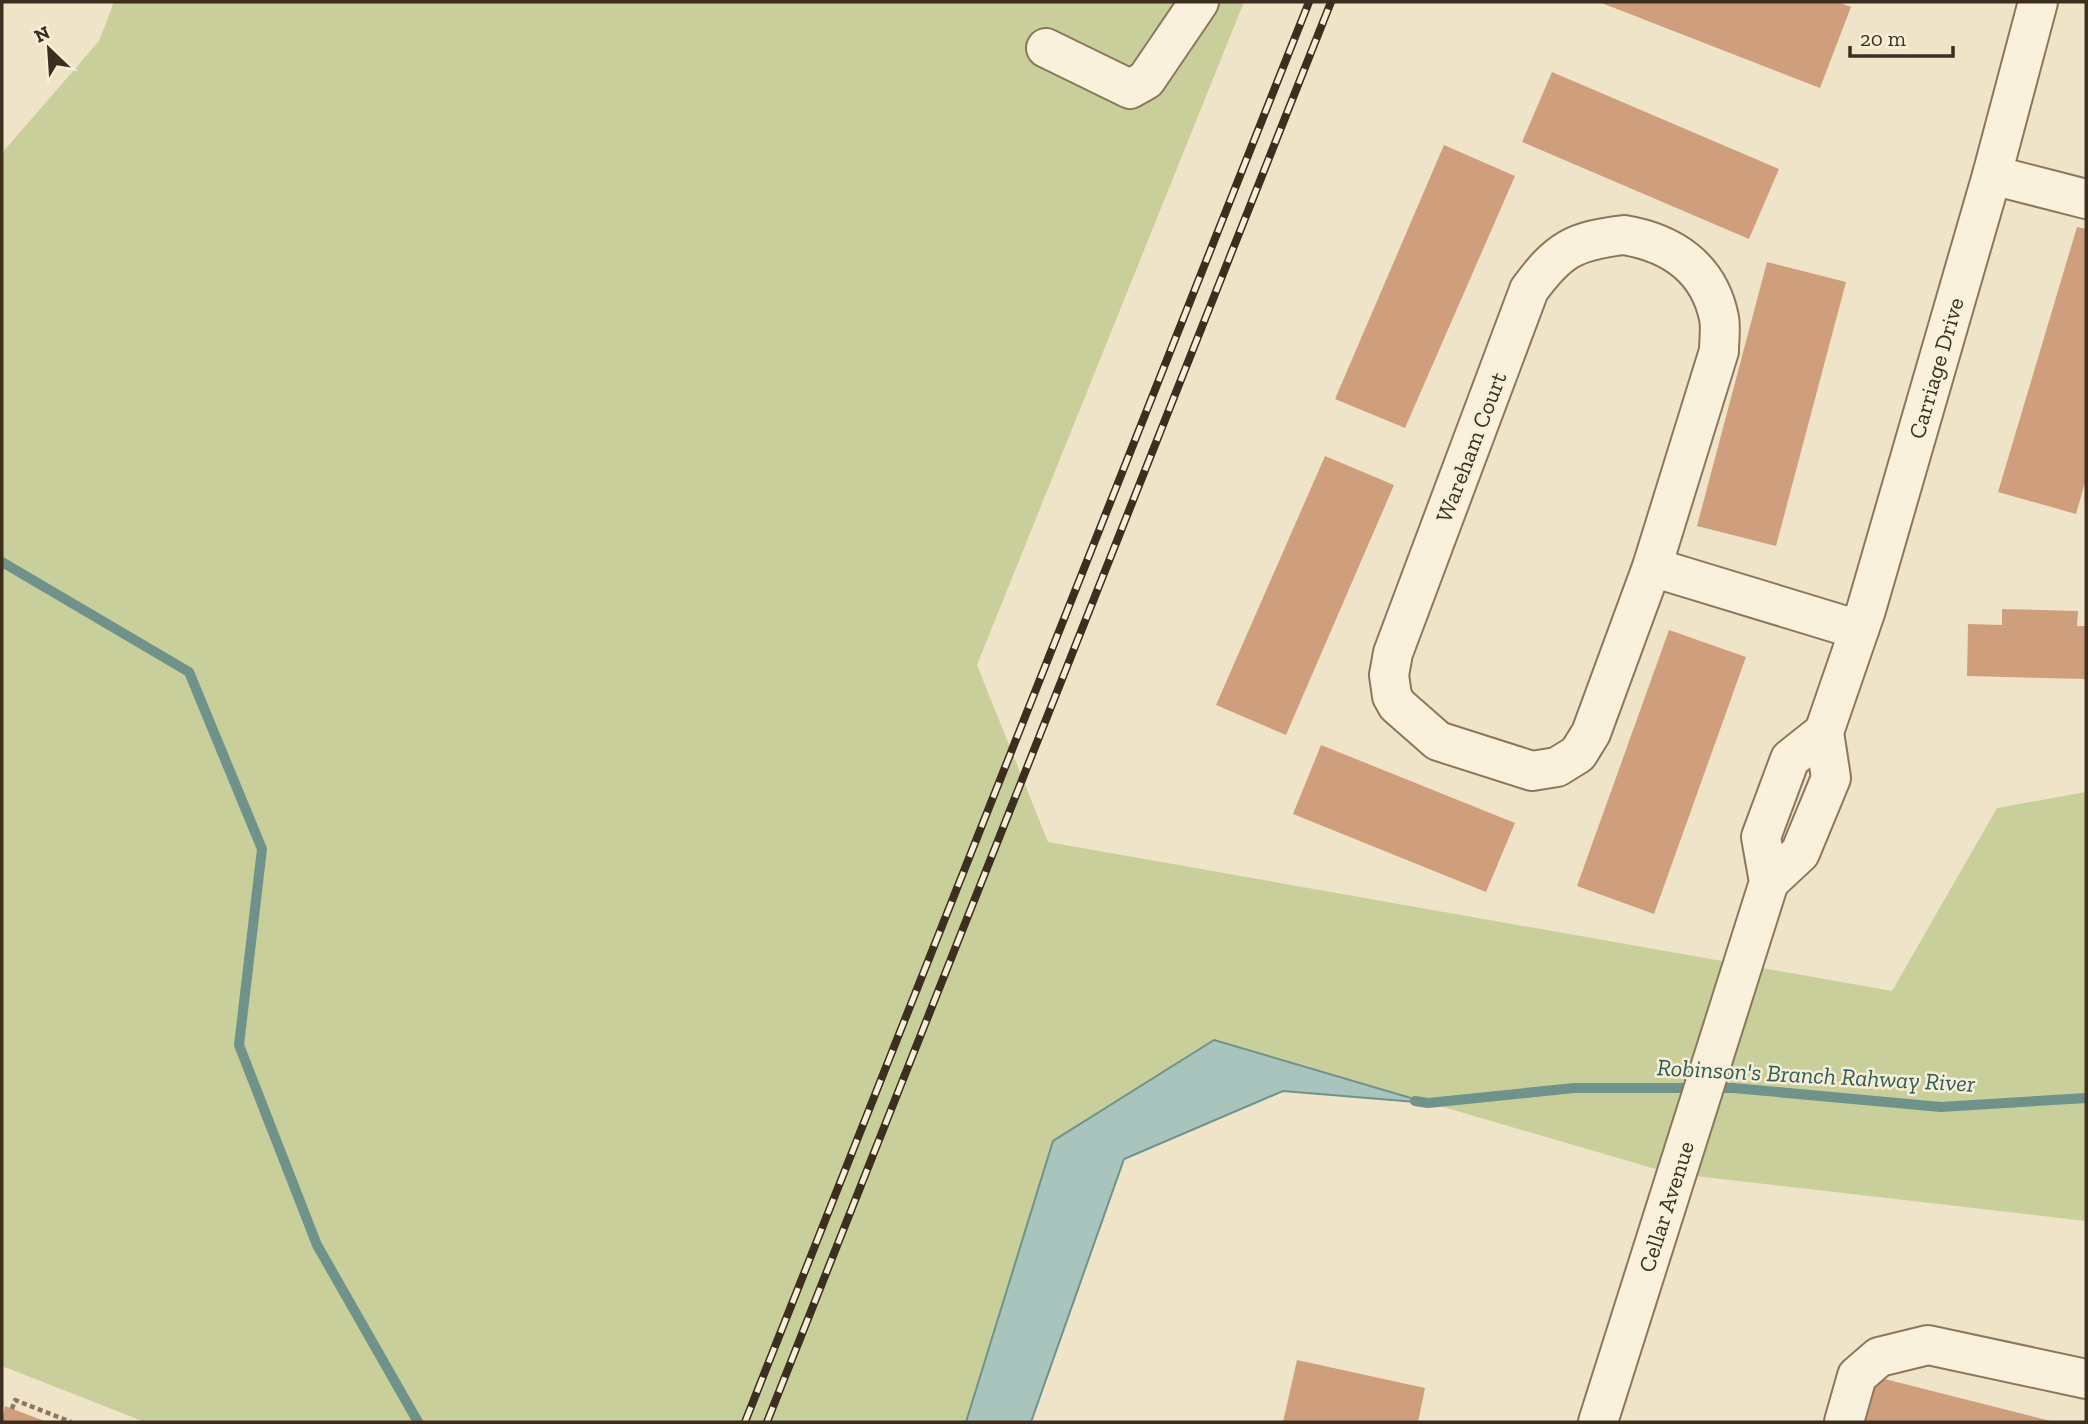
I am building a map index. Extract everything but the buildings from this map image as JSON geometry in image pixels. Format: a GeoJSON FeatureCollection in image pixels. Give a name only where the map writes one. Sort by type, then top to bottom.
{"type":"FeatureCollection","features":[{"type":"Feature","properties":{"kind":"street"},"geometry":{"type":"LineString","coordinates":[[1045,48],[1130,89],[1146,80],[1199,2]]}},
{"type":"Feature","properties":{"kind":"street","name":"Carriage Drive"},"geometry":{"type":"LineString","coordinates":[[1734,990],[1769,883],[1761,837],[1790,760],[1824,732],[1860,630],[1992,175],[2038,2]]}},
{"type":"Feature","properties":{"kind":"street"},"geometry":{"type":"LineString","coordinates":[[1992,175],[2086,200]]}},
{"type":"Feature","properties":{"kind":"street","name":"Wareham Court"},"geometry":{"type":"LineString","coordinates":[[1624,234],[1645,238],[1674,250],[1690,264],[1709,289],[1719,319],[1719,351],[1651,567],[1591,733],[1578,754],[1557,767],[1532,771],[1438,741],[1397,705],[1392,696],[1389,675],[1393,653],[1529,290],[1548,265],[1573,246],[1593,238],[1624,234]]}},
{"type":"Feature","properties":{"kind":"street"},"geometry":{"type":"LineString","coordinates":[[1651,567],[1860,630]]}},
{"type":"Feature","properties":{"kind":"street","name":"Cellar Avenue"},"geometry":{"type":"LineString","coordinates":[[1598,1422],[1734,990]]}},
{"type":"Feature","properties":{"kind":"street"},"geometry":{"type":"LineString","coordinates":[[1844,1422],[1857,1376],[1879,1357],[1928,1345],[2086,1379]]}},
{"type":"Feature","properties":{"kind":"path"},"geometry":{"type":"LineString","coordinates":[[12,1409],[15,1400],[71,1422]]}},
{"type":"Feature","properties":{"kind":"green space"},"geometry":{"type":"Polygon","coordinates":[[[114,2],[1244,2],[977,665],[1048,842],[1892,991],[1997,808],[2086,792],[2086,1221],[1669,1173],[1214,1040],[1053,1141],[966,1422],[145,1422],[2,1366],[2,153],[99,41],[114,2]]]}},
{"type":"Feature","properties":{"kind":"water"},"geometry":{"type":"Polygon","coordinates":[[[1214,1040],[1428,1103],[1283,1091],[1124,1159],[1031,1422],[966,1422],[1053,1141],[1214,1040]]]}},
{"type":"Feature","properties":{"kind":"waterway"},"geometry":{"type":"LineString","coordinates":[[2,562],[189,672],[262,849],[239,1045],[317,1245],[418,1422]]}},
{"type":"Feature","properties":{"kind":"waterway","name":"Robinson's Branch Rahway River"},"geometry":{"type":"LineString","coordinates":[[1415,1101],[1428,1103],[1574,1088],[1696,1088]]}},
{"type":"Feature","properties":{"kind":"waterway","name":"Robinson's Branch Rahway River"},"geometry":{"type":"LineString","coordinates":[[1712,1088],[1941,1107],[2086,1098]]}},
{"type":"Feature","properties":{"kind":"railway"},"geometry":{"type":"LineString","coordinates":[[745,1422],[1309,2]]}},
{"type":"Feature","properties":{"kind":"railway"},"geometry":{"type":"LineString","coordinates":[[767,1422],[1331,2]]}}]}
